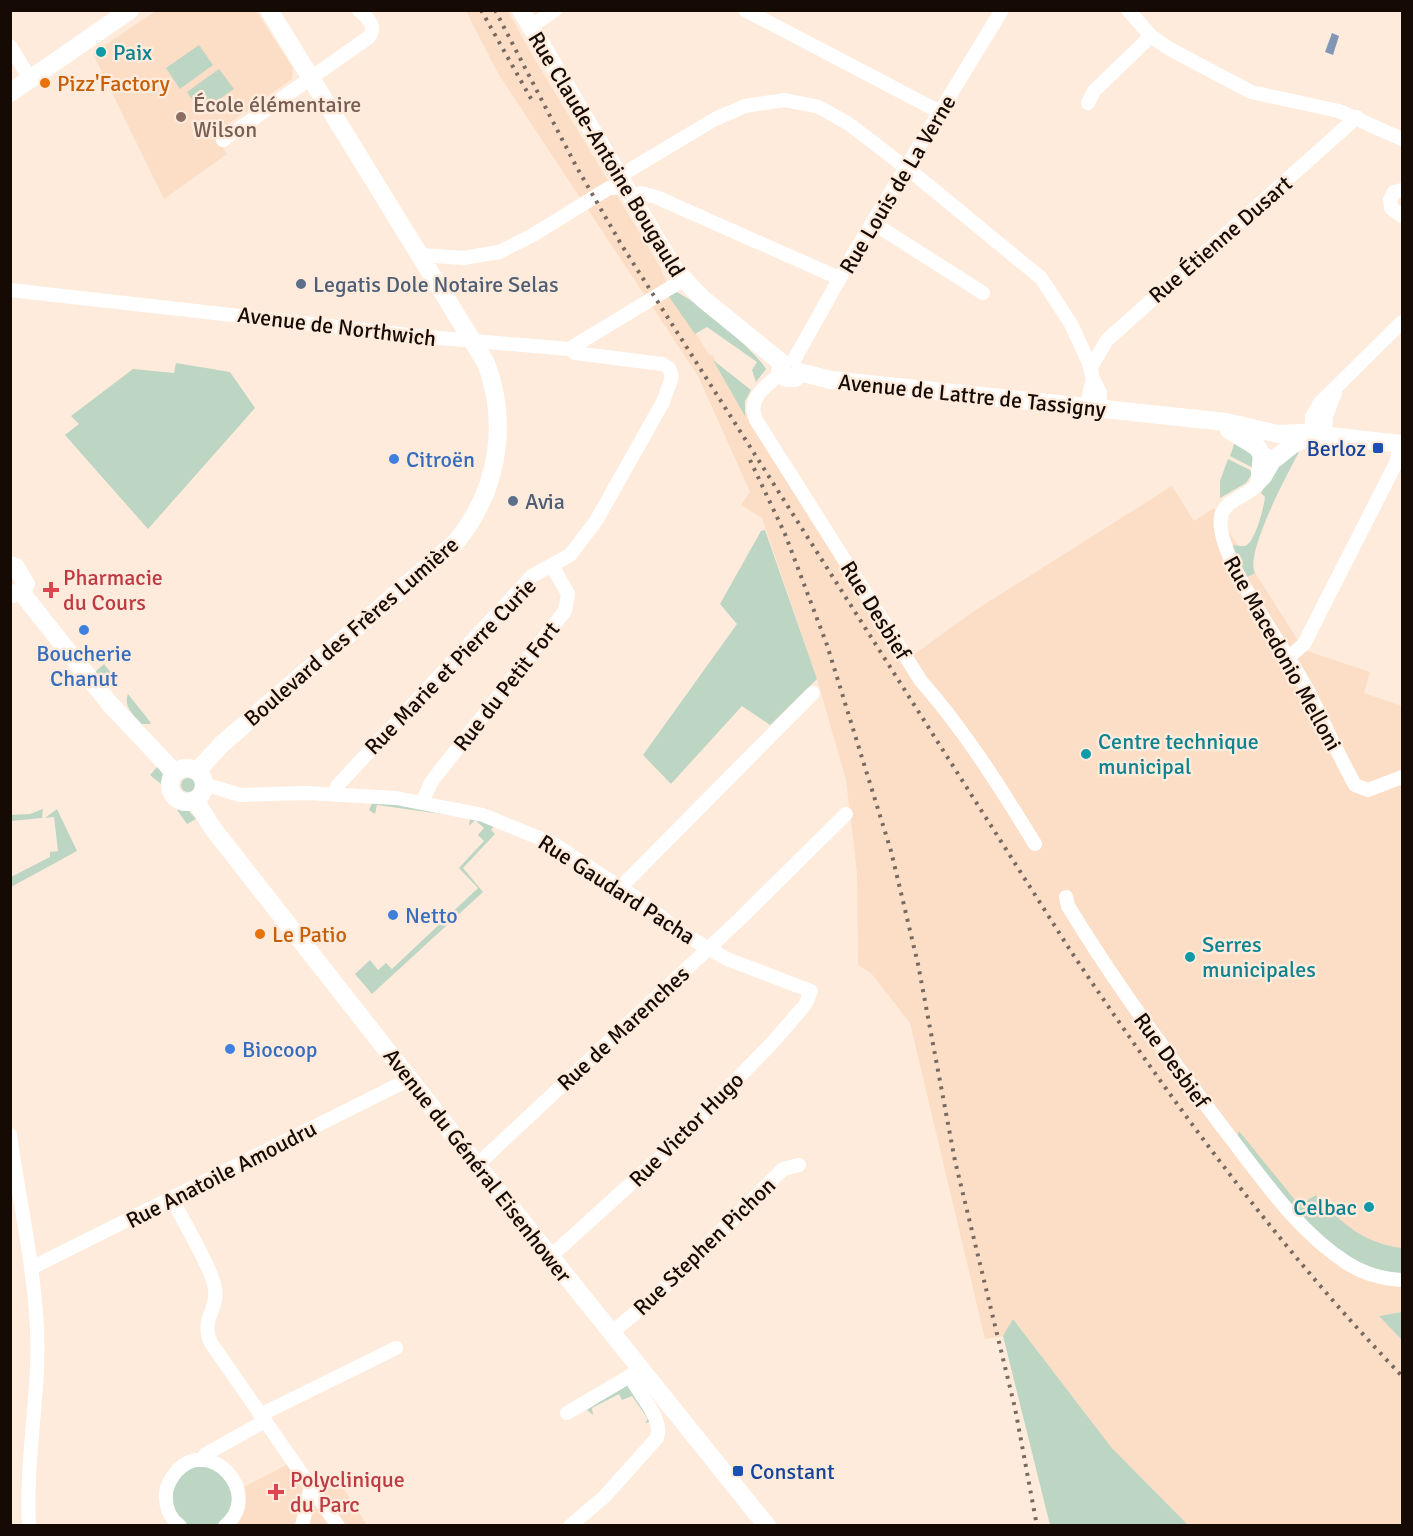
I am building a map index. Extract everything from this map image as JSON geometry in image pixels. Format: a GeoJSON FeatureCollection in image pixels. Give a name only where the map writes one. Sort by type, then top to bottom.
{"type":"FeatureCollection","features":[{"type":"Feature","properties":{"kind":"main road"},"geometry":{"type":"LineString","coordinates":[[10,93],[130,10]]}},
{"type":"Feature","properties":{"kind":"main road","name":"Boulevard des Frères Lumière"},"geometry":{"type":"LineString","coordinates":[[201,777],[222,744],[447,552],[470,524],[482,501],[493,471],[499,428],[489,370],[474,341],[269,10]]}},
{"type":"Feature","properties":{"kind":"main road","name":"Rue Claude-Antoine Bougauld"},"geometry":{"type":"LineString","coordinates":[[520,10],[624,187],[683,280],[702,299],[789,367]]}},
{"type":"Feature","properties":{"kind":"main road","name":"Avenue de Lattre de Tassigny"},"geometry":{"type":"LineString","coordinates":[[789,367],[831,380],[1211,422],[1270,446]]}},
{"type":"Feature","properties":{"kind":"main road"},"geometry":{"type":"LineString","coordinates":[[1270,446],[1301,433],[1402,444]]}},
{"type":"Feature","properties":{"kind":"main road"},"geometry":{"type":"LineString","coordinates":[[10,565],[26,580],[16,593],[110,704],[175,773]]}},
{"type":"Feature","properties":{"kind":"main road"},"geometry":{"type":"LineString","coordinates":[[188,768],[201,777],[202,793],[195,800],[183,801],[174,795],[170,784],[175,773],[188,768]]}},
{"type":"Feature","properties":{"kind":"main road","name":"Avenue du Général Eisenhower"},"geometry":{"type":"LineString","coordinates":[[195,800],[214,830],[611,1333],[635,1372],[767,1526]]}},
{"type":"Feature","properties":{"kind":"street"},"geometry":{"type":"LineString","coordinates":[[223,140],[313,78],[371,34],[372,23],[359,10]]}},
{"type":"Feature","properties":{"kind":"street"},"geometry":{"type":"LineString","coordinates":[[530,27],[555,10]]}},
{"type":"Feature","properties":{"kind":"street"},"geometry":{"type":"LineString","coordinates":[[745,10],[940,112]]}},
{"type":"Feature","properties":{"kind":"street"},"geometry":{"type":"LineString","coordinates":[[1128,10],[1151,36],[1206,70],[1251,92],[1357,117],[1402,139]]}},
{"type":"Feature","properties":{"kind":"street","name":"Rue Louis de La Verne"},"geometry":{"type":"LineString","coordinates":[[789,367],[839,278],[999,12]]}},
{"type":"Feature","properties":{"kind":"street"},"geometry":{"type":"LineString","coordinates":[[1088,103],[1094,91],[1151,36]]}},
{"type":"Feature","properties":{"kind":"street"},"geometry":{"type":"LineString","coordinates":[[10,46],[30,79]]}},
{"type":"Feature","properties":{"kind":"street"},"geometry":{"type":"LineString","coordinates":[[624,187],[732,111],[771,100],[803,102],[833,114],[906,168],[1041,278],[1061,307],[1092,373]]}},
{"type":"Feature","properties":{"kind":"street","name":"Rue Étienne Dusart"},"geometry":{"type":"LineString","coordinates":[[1092,409],[1092,373],[1107,340],[1357,117]]}},
{"type":"Feature","properties":{"kind":"street"},"geometry":{"type":"LineString","coordinates":[[422,255],[463,258],[499,252],[609,188],[624,187],[656,197],[839,278]]}},
{"type":"Feature","properties":{"kind":"street"},"geometry":{"type":"LineString","coordinates":[[1402,190],[1394,192],[1390,200],[1391,208],[1402,216]]}},
{"type":"Feature","properties":{"kind":"street"},"geometry":{"type":"LineString","coordinates":[[873,223],[983,293]]}},
{"type":"Feature","properties":{"kind":"street"},"geometry":{"type":"LineString","coordinates":[[569,350],[683,280]]}},
{"type":"Feature","properties":{"kind":"street","name":"Avenue de Northwich"},"geometry":{"type":"LineString","coordinates":[[10,290],[569,350],[662,364]]}},
{"type":"Feature","properties":{"kind":"street"},"geometry":{"type":"LineString","coordinates":[[1318,435],[1315,411],[1402,322]]}},
{"type":"Feature","properties":{"kind":"street","name":"Rue Marie et Pierre Curie"},"geometry":{"type":"LineString","coordinates":[[335,794],[338,785],[504,605],[532,576],[553,567],[570,555],[596,521],[663,402],[672,377],[669,368],[662,364]]}},
{"type":"Feature","properties":{"kind":"street","name":"Rue Desbief"},"geometry":{"type":"LineString","coordinates":[[789,367],[757,396],[752,406],[756,420],[921,681],[944,707],[993,776],[1035,844]]}},
{"type":"Feature","properties":{"kind":"street"},"geometry":{"type":"LineString","coordinates":[[1289,657],[1304,644],[1396,463],[1402,444]]}},
{"type":"Feature","properties":{"kind":"street","name":"Rue Macedonio Melloni"},"geometry":{"type":"LineString","coordinates":[[1270,446],[1257,485],[1225,508],[1221,520],[1223,540],[1238,574],[1289,657],[1355,785],[1368,790],[1402,777]]}},
{"type":"Feature","properties":{"kind":"street","name":"Rue du Petit Fort"},"geometry":{"type":"LineString","coordinates":[[422,801],[432,781],[565,611],[568,594],[553,567]]}},
{"type":"Feature","properties":{"kind":"street"},"geometry":{"type":"LineString","coordinates":[[621,887],[813,693]]}},
{"type":"Feature","properties":{"kind":"street","name":"Rue Gaudard Pacha"},"geometry":{"type":"LineString","coordinates":[[201,777],[240,795],[335,794],[422,801],[483,815],[554,844],[621,887],[677,930],[708,948],[747,968],[812,991]]}},
{"type":"Feature","properties":{"kind":"street","name":"Rue de Marenches"},"geometry":{"type":"LineString","coordinates":[[477,1165],[708,948],[846,814]]}},
{"type":"Feature","properties":{"kind":"street","name":"Rue Desbief"},"geometry":{"type":"LineString","coordinates":[[1066,897],[1068,906],[1105,967],[1169,1057],[1247,1160],[1293,1214],[1320,1242],[1357,1269],[1380,1278],[1402,1280]]}},
{"type":"Feature","properties":{"kind":"street","name":"Rue Victor Hugo"},"geometry":{"type":"LineString","coordinates":[[550,1257],[677,1141],[772,1042],[805,1005],[812,991]]}},
{"type":"Feature","properties":{"kind":"street","name":"Rue Anatoile Amoudru"},"geometry":{"type":"LineString","coordinates":[[31,1268],[410,1079]]}},
{"type":"Feature","properties":{"kind":"street"},"geometry":{"type":"LineString","coordinates":[[10,1135],[31,1268],[37,1355],[30,1450],[29,1526]]}},
{"type":"Feature","properties":{"kind":"street","name":"Rue Stephen Pichon"},"geometry":{"type":"LineString","coordinates":[[611,1333],[657,1295],[783,1169],[799,1165]]}},
{"type":"Feature","properties":{"kind":"street"},"geometry":{"type":"LineString","coordinates":[[172,1198],[213,1281],[215,1296],[206,1323],[207,1334],[338,1526]]}},
{"type":"Feature","properties":{"kind":"street"},"geometry":{"type":"LineString","coordinates":[[180,1526],[169,1513],[166,1489],[179,1469],[201,1460],[263,1418],[396,1348]]}},
{"type":"Feature","properties":{"kind":"street"},"geometry":{"type":"LineString","coordinates":[[567,1413],[635,1372],[658,1422],[657,1438],[604,1497],[570,1526]]}},
{"type":"Feature","properties":{"kind":"street"},"geometry":{"type":"LineString","coordinates":[[201,1460],[224,1467],[233,1476],[238,1487],[239,1499],[236,1511],[225,1526]]}},
{"type":"Feature","properties":{"kind":"street"},"geometry":{"type":"LineString","coordinates":[[302,1526],[311,1486]]}},
{"type":"Feature","properties":{"kind":"shaded area","name":"École élémentaire Wilson"},"geometry":{"type":"Polygon","coordinates":[[[156,11],[256,11],[293,68],[292,79],[214,134],[227,154],[164,199],[93,54],[97,51],[101,56],[105,53],[102,47],[156,11]]]}},
{"type":"Feature","properties":{"kind":"shaded area"},"geometry":{"type":"Polygon","coordinates":[[[466,11],[508,11],[659,265],[672,296],[708,353],[713,356],[726,382],[905,661],[974,611],[1172,486],[1194,521],[1214,508],[1304,650],[1370,672],[1364,693],[1402,706],[1402,1312],[1380,1316],[1402,1340],[1402,1525],[1188,1525],[1111,1447],[1013,1319],[1003,1336],[985,1339],[910,1023],[871,973],[858,965],[857,873],[846,780],[817,679],[762,518],[741,505],[750,492],[698,376],[499,75],[466,11]]]}},
{"type":"Feature","properties":{"kind":"shaded area","name":"Polyclinique du Parc"},"geometry":{"type":"Polygon","coordinates":[[[288,1464],[313,1496],[329,1486],[343,1488],[367,1525],[231,1526],[242,1488],[288,1464]]]}},
{"type":"Feature","properties":{"kind":"green space"},"geometry":{"type":"Polygon","coordinates":[[[199,45],[213,65],[180,89],[166,68],[199,45]]]}},
{"type":"Feature","properties":{"kind":"green space"},"geometry":{"type":"Polygon","coordinates":[[[219,69],[234,89],[201,112],[187,92],[219,69]]]}},
{"type":"Feature","properties":{"kind":"green space"},"geometry":{"type":"Polygon","coordinates":[[[673,291],[693,302],[750,350],[766,369],[756,382],[752,370],[757,362],[707,327],[695,334],[667,294],[673,291]]]}},
{"type":"Feature","properties":{"kind":"green space"},"geometry":{"type":"Polygon","coordinates":[[[713,360],[751,390],[745,401],[745,416],[713,360]]]}},
{"type":"Feature","properties":{"kind":"green space"},"geometry":{"type":"Polygon","coordinates":[[[176,363],[230,372],[255,408],[148,529],[65,435],[79,424],[71,416],[133,369],[174,373],[176,363]]]}},
{"type":"Feature","properties":{"kind":"green space"},"geometry":{"type":"Polygon","coordinates":[[[1236,439],[1254,458],[1255,469],[1230,456],[1236,439]]]}},
{"type":"Feature","properties":{"kind":"green space"},"geometry":{"type":"Polygon","coordinates":[[[1300,450],[1262,531],[1253,563],[1255,573],[1247,577],[1231,546],[1245,546],[1249,543],[1263,508],[1265,497],[1261,493],[1277,467],[1300,450]]]}},
{"type":"Feature","properties":{"kind":"green space"},"geometry":{"type":"Polygon","coordinates":[[[1228,459],[1250,470],[1252,474],[1246,483],[1220,498],[1220,481],[1228,459]]]}},
{"type":"Feature","properties":{"kind":"green space"},"geometry":{"type":"Polygon","coordinates":[[[765,530],[817,679],[770,725],[742,706],[671,784],[643,755],[737,624],[720,604],[761,531],[765,530]]]}},
{"type":"Feature","properties":{"kind":"green space"},"geometry":{"type":"Polygon","coordinates":[[[104,664],[117,680],[108,682],[97,677],[96,671],[104,664]]]}},
{"type":"Feature","properties":{"kind":"green space"},"geometry":{"type":"Polygon","coordinates":[[[128,694],[151,723],[142,724],[133,714],[127,703],[128,694]]]}},
{"type":"Feature","properties":{"kind":"green space"},"geometry":{"type":"Polygon","coordinates":[[[158,766],[163,775],[161,784],[150,775],[158,766]]]}},
{"type":"Feature","properties":{"kind":"green space"},"geometry":{"type":"Polygon","coordinates":[[[188,778],[193,780],[195,785],[193,790],[188,792],[183,790],[181,785],[183,780],[188,778]]]}},
{"type":"Feature","properties":{"kind":"green space"},"geometry":{"type":"Polygon","coordinates":[[[373,801],[464,814],[495,825],[491,830],[495,834],[463,868],[483,892],[372,994],[355,974],[370,960],[378,970],[386,963],[392,969],[478,888],[459,868],[484,841],[478,835],[484,828],[475,820],[469,826],[470,818],[377,805],[375,814],[369,810],[373,801]]]}},
{"type":"Feature","properties":{"kind":"green space"},"geometry":{"type":"Polygon","coordinates":[[[43,809],[42,818],[11,821],[11,815],[30,814],[43,809]]]}},
{"type":"Feature","properties":{"kind":"green space"},"geometry":{"type":"Polygon","coordinates":[[[57,809],[77,851],[11,887],[11,877],[50,857],[50,852],[58,851],[54,817],[45,818],[57,809]]]}},
{"type":"Feature","properties":{"kind":"green space"},"geometry":{"type":"Polygon","coordinates":[[[187,809],[196,819],[187,824],[177,810],[187,809]]]}},
{"type":"Feature","properties":{"kind":"green space"},"geometry":{"type":"Polygon","coordinates":[[[1239,1131],[1299,1205],[1316,1195],[1354,1230],[1376,1242],[1402,1248],[1402,1274],[1376,1270],[1352,1259],[1329,1243],[1308,1224],[1270,1180],[1237,1138],[1239,1131]]]}},
{"type":"Feature","properties":{"kind":"green space"},"geometry":{"type":"Polygon","coordinates":[[[1402,1312],[1402,1340],[1379,1316],[1402,1312]]]}},
{"type":"Feature","properties":{"kind":"green space"},"geometry":{"type":"Polygon","coordinates":[[[1013,1319],[1111,1447],[1188,1525],[1050,1525],[1003,1336],[1013,1319]]]}},
{"type":"Feature","properties":{"kind":"green space"},"geometry":{"type":"Polygon","coordinates":[[[627,1383],[630,1384],[650,1422],[645,1423],[648,1419],[632,1396],[622,1400],[619,1394],[592,1408],[593,1415],[587,1410],[627,1383]]]}},
{"type":"Feature","properties":{"kind":"green space"},"geometry":{"type":"Polygon","coordinates":[[[201,1460],[238,1487],[225,1526],[180,1525],[166,1489],[171,1478],[201,1460]]]}},
{"type":"Feature","properties":{"kind":"water"},"geometry":{"type":"Polygon","coordinates":[[[1332,33],[1339,36],[1333,55],[1325,52],[1332,33]]]}},
{"type":"Feature","properties":{"kind":"railway"},"geometry":{"type":"LineString","coordinates":[[481,10],[534,104]]}},
{"type":"Feature","properties":{"kind":"railway"},"geometry":{"type":"LineString","coordinates":[[495,10],[576,166],[621,244],[1072,953],[1148,1064],[1269,1225],[1356,1327],[1402,1376]]}},
{"type":"Feature","properties":{"kind":"railway"},"geometry":{"type":"LineString","coordinates":[[750,460],[785,534],[827,645],[891,851],[918,964],[955,1161],[1015,1408],[1037,1526]]}},
{"type":"Feature","properties":{"kind":"place","name":"Paix"},"geometry":{"type":"Point","coordinates":[101,52]}},
{"type":"Feature","properties":{"kind":"place","name":"Pizz'Factory"},"geometry":{"type":"Point","coordinates":[45,83]}},
{"type":"Feature","properties":{"kind":"place","name":"École élémentaire Wilson"},"geometry":{"type":"Point","coordinates":[181,117]}},
{"type":"Feature","properties":{"kind":"place","name":"Legatis Dole Notaire Selas"},"geometry":{"type":"Point","coordinates":[301,284]}},
{"type":"Feature","properties":{"kind":"place","name":"Berloz"},"geometry":{"type":"Point","coordinates":[1378,448]}},
{"type":"Feature","properties":{"kind":"place","name":"Citroën"},"geometry":{"type":"Point","coordinates":[394,459]}},
{"type":"Feature","properties":{"kind":"place","name":"Avia"},"geometry":{"type":"Point","coordinates":[513,501]}},
{"type":"Feature","properties":{"kind":"place","name":"Pharmacie du Cours"},"geometry":{"type":"Point","coordinates":[51,590]}},
{"type":"Feature","properties":{"kind":"place","name":"Boucherie Chanut"},"geometry":{"type":"Point","coordinates":[84,630]}},
{"type":"Feature","properties":{"kind":"place","name":"Centre technique municipal"},"geometry":{"type":"Point","coordinates":[1086,754]}},
{"type":"Feature","properties":{"kind":"place","name":"Netto"},"geometry":{"type":"Point","coordinates":[393,915]}},
{"type":"Feature","properties":{"kind":"place","name":"Le Patio"},"geometry":{"type":"Point","coordinates":[260,934]}},
{"type":"Feature","properties":{"kind":"place","name":"Serres municipales"},"geometry":{"type":"Point","coordinates":[1190,957]}},
{"type":"Feature","properties":{"kind":"place","name":"Biocoop"},"geometry":{"type":"Point","coordinates":[230,1049]}},
{"type":"Feature","properties":{"kind":"place","name":"Celbac"},"geometry":{"type":"Point","coordinates":[1369,1207]}},
{"type":"Feature","properties":{"kind":"place","name":"Constant"},"geometry":{"type":"Point","coordinates":[738,1471]}},
{"type":"Feature","properties":{"kind":"place","name":"Polyclinique du Parc"},"geometry":{"type":"Point","coordinates":[276,1492]}}]}
